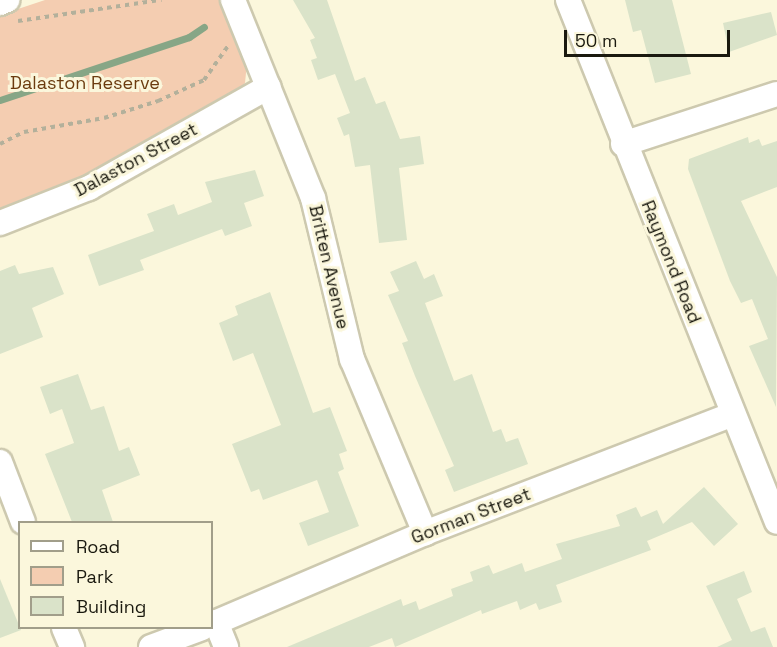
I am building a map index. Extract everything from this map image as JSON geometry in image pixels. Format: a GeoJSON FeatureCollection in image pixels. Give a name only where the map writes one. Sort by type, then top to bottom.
{"type":"FeatureCollection","features":[{"type":"Feature","properties":{"kind":"street","name":"Raymond Road"},"geometry":{"type":"LineString","coordinates":[[568,0],[623,144],[777,522]]}},
{"type":"Feature","properties":{"kind":"street","name":"Britten Avenue"},"geometry":{"type":"LineString","coordinates":[[236,9],[320,221],[333,300],[352,359],[425,533]]}},
{"type":"Feature","properties":{"kind":"street","name":"Dalaston Street"},"geometry":{"type":"LineString","coordinates":[[0,223],[89,188],[268,87]]}},
{"type":"Feature","properties":{"kind":"street"},"geometry":{"type":"LineString","coordinates":[[623,144],[777,94]]}},
{"type":"Feature","properties":{"kind":"street","name":"Gorman Street"},"geometry":{"type":"LineString","coordinates":[[213,623],[425,533],[733,414]]}},
{"type":"Feature","properties":{"kind":"street"},"geometry":{"type":"LineString","coordinates":[[0,462],[23,521]]}},
{"type":"Feature","properties":{"kind":"street"},"geometry":{"type":"LineString","coordinates":[[213,628],[226,647]]}},
{"type":"Feature","properties":{"kind":"street"},"geometry":{"type":"LineString","coordinates":[[65,629],[72,647]]}},
{"type":"Feature","properties":{"kind":"street","name":"Gorman Street"},"geometry":{"type":"LineString","coordinates":[[151,647],[197,629]]}},
{"type":"Feature","properties":{"kind":"path"},"geometry":{"type":"LineString","coordinates":[[6,8],[80,16],[161,0]]}},
{"type":"Feature","properties":{"kind":"path"},"geometry":{"type":"LineString","coordinates":[[0,144],[24,132],[104,118],[158,101],[204,80],[224,56],[236,9]]}},
{"type":"Feature","properties":{"kind":"green space","name":"Dalaston Reserve"},"geometry":{"type":"Polygon","coordinates":[[[45,0],[221,0],[247,63],[245,83],[239,92],[94,175],[0,213],[0,15],[45,0]]]}},
{"type":"Feature","properties":{"kind":"building"},"geometry":{"type":"Polygon","coordinates":[[[293,0],[327,0],[355,81],[365,77],[376,104],[385,101],[400,139],[420,136],[424,164],[399,168],[407,240],[379,243],[370,165],[355,167],[349,134],[344,136],[337,118],[350,113],[335,74],[318,80],[311,60],[317,58],[310,40],[315,38],[293,0]]]}},
{"type":"Feature","properties":{"kind":"building"},"geometry":{"type":"Polygon","coordinates":[[[625,0],[672,0],[691,74],[655,83],[641,30],[633,32],[625,0]]]}},
{"type":"Feature","properties":{"kind":"building"},"geometry":{"type":"Polygon","coordinates":[[[771,12],[777,35],[729,52],[723,23],[771,12]]]}},
{"type":"Feature","properties":{"kind":"building"},"geometry":{"type":"Polygon","coordinates":[[[748,137],[749,143],[759,139],[762,146],[777,141],[777,187],[741,201],[777,277],[776,407],[749,346],[768,339],[752,299],[741,303],[730,281],[688,169],[689,159],[748,137]]]}},
{"type":"Feature","properties":{"kind":"building"},"geometry":{"type":"Polygon","coordinates":[[[255,170],[264,196],[244,203],[252,226],[225,236],[222,229],[140,260],[144,270],[99,286],[88,255],[154,231],[147,214],[174,204],[178,215],[212,202],[205,182],[255,170]]]}},
{"type":"Feature","properties":{"kind":"building"},"geometry":{"type":"Polygon","coordinates":[[[416,261],[424,279],[434,274],[443,296],[425,303],[454,381],[472,374],[493,432],[501,429],[506,442],[518,438],[528,464],[454,492],[445,470],[454,466],[402,343],[408,341],[388,295],[399,291],[390,272],[416,261]]]}},
{"type":"Feature","properties":{"kind":"building"},"geometry":{"type":"Polygon","coordinates":[[[15,265],[19,274],[53,267],[64,294],[32,308],[43,337],[0,354],[0,271],[15,265]]]}},
{"type":"Feature","properties":{"kind":"building"},"geometry":{"type":"Polygon","coordinates":[[[270,292],[313,413],[330,407],[347,451],[339,454],[344,469],[338,472],[359,526],[308,546],[299,523],[329,512],[317,480],[263,500],[259,489],[251,492],[232,444],[281,425],[253,353],[233,361],[219,323],[238,315],[235,306],[270,292]]]}},
{"type":"Feature","properties":{"kind":"building"},"geometry":{"type":"Polygon","coordinates":[[[78,374],[91,410],[104,406],[119,451],[129,447],[140,475],[102,490],[113,521],[72,521],[45,454],[74,443],[62,409],[50,414],[40,387],[78,374]]]}},
{"type":"Feature","properties":{"kind":"building"},"geometry":{"type":"Polygon","coordinates":[[[704,487],[738,524],[714,546],[692,522],[647,541],[651,550],[556,585],[562,602],[539,610],[536,603],[520,610],[517,601],[482,614],[481,610],[395,647],[392,638],[369,647],[287,647],[401,599],[403,606],[416,601],[419,610],[453,596],[451,589],[473,581],[470,572],[489,565],[493,574],[522,563],[525,572],[562,559],[556,544],[620,526],[616,515],[636,507],[641,517],[657,510],[663,524],[704,487]]]}},
{"type":"Feature","properties":{"kind":"building"},"geometry":{"type":"Polygon","coordinates":[[[744,571],[752,592],[737,599],[751,632],[765,627],[773,647],[717,647],[732,640],[706,586],[744,571]]]}},
{"type":"Feature","properties":{"kind":"building"},"geometry":{"type":"Polygon","coordinates":[[[0,579],[18,623],[18,629],[21,630],[0,638],[0,579]]]}},
{"type":"Feature","properties":{"kind":"waterway"},"geometry":{"type":"LineString","coordinates":[[0,100],[189,37],[204,27]]}}]}
